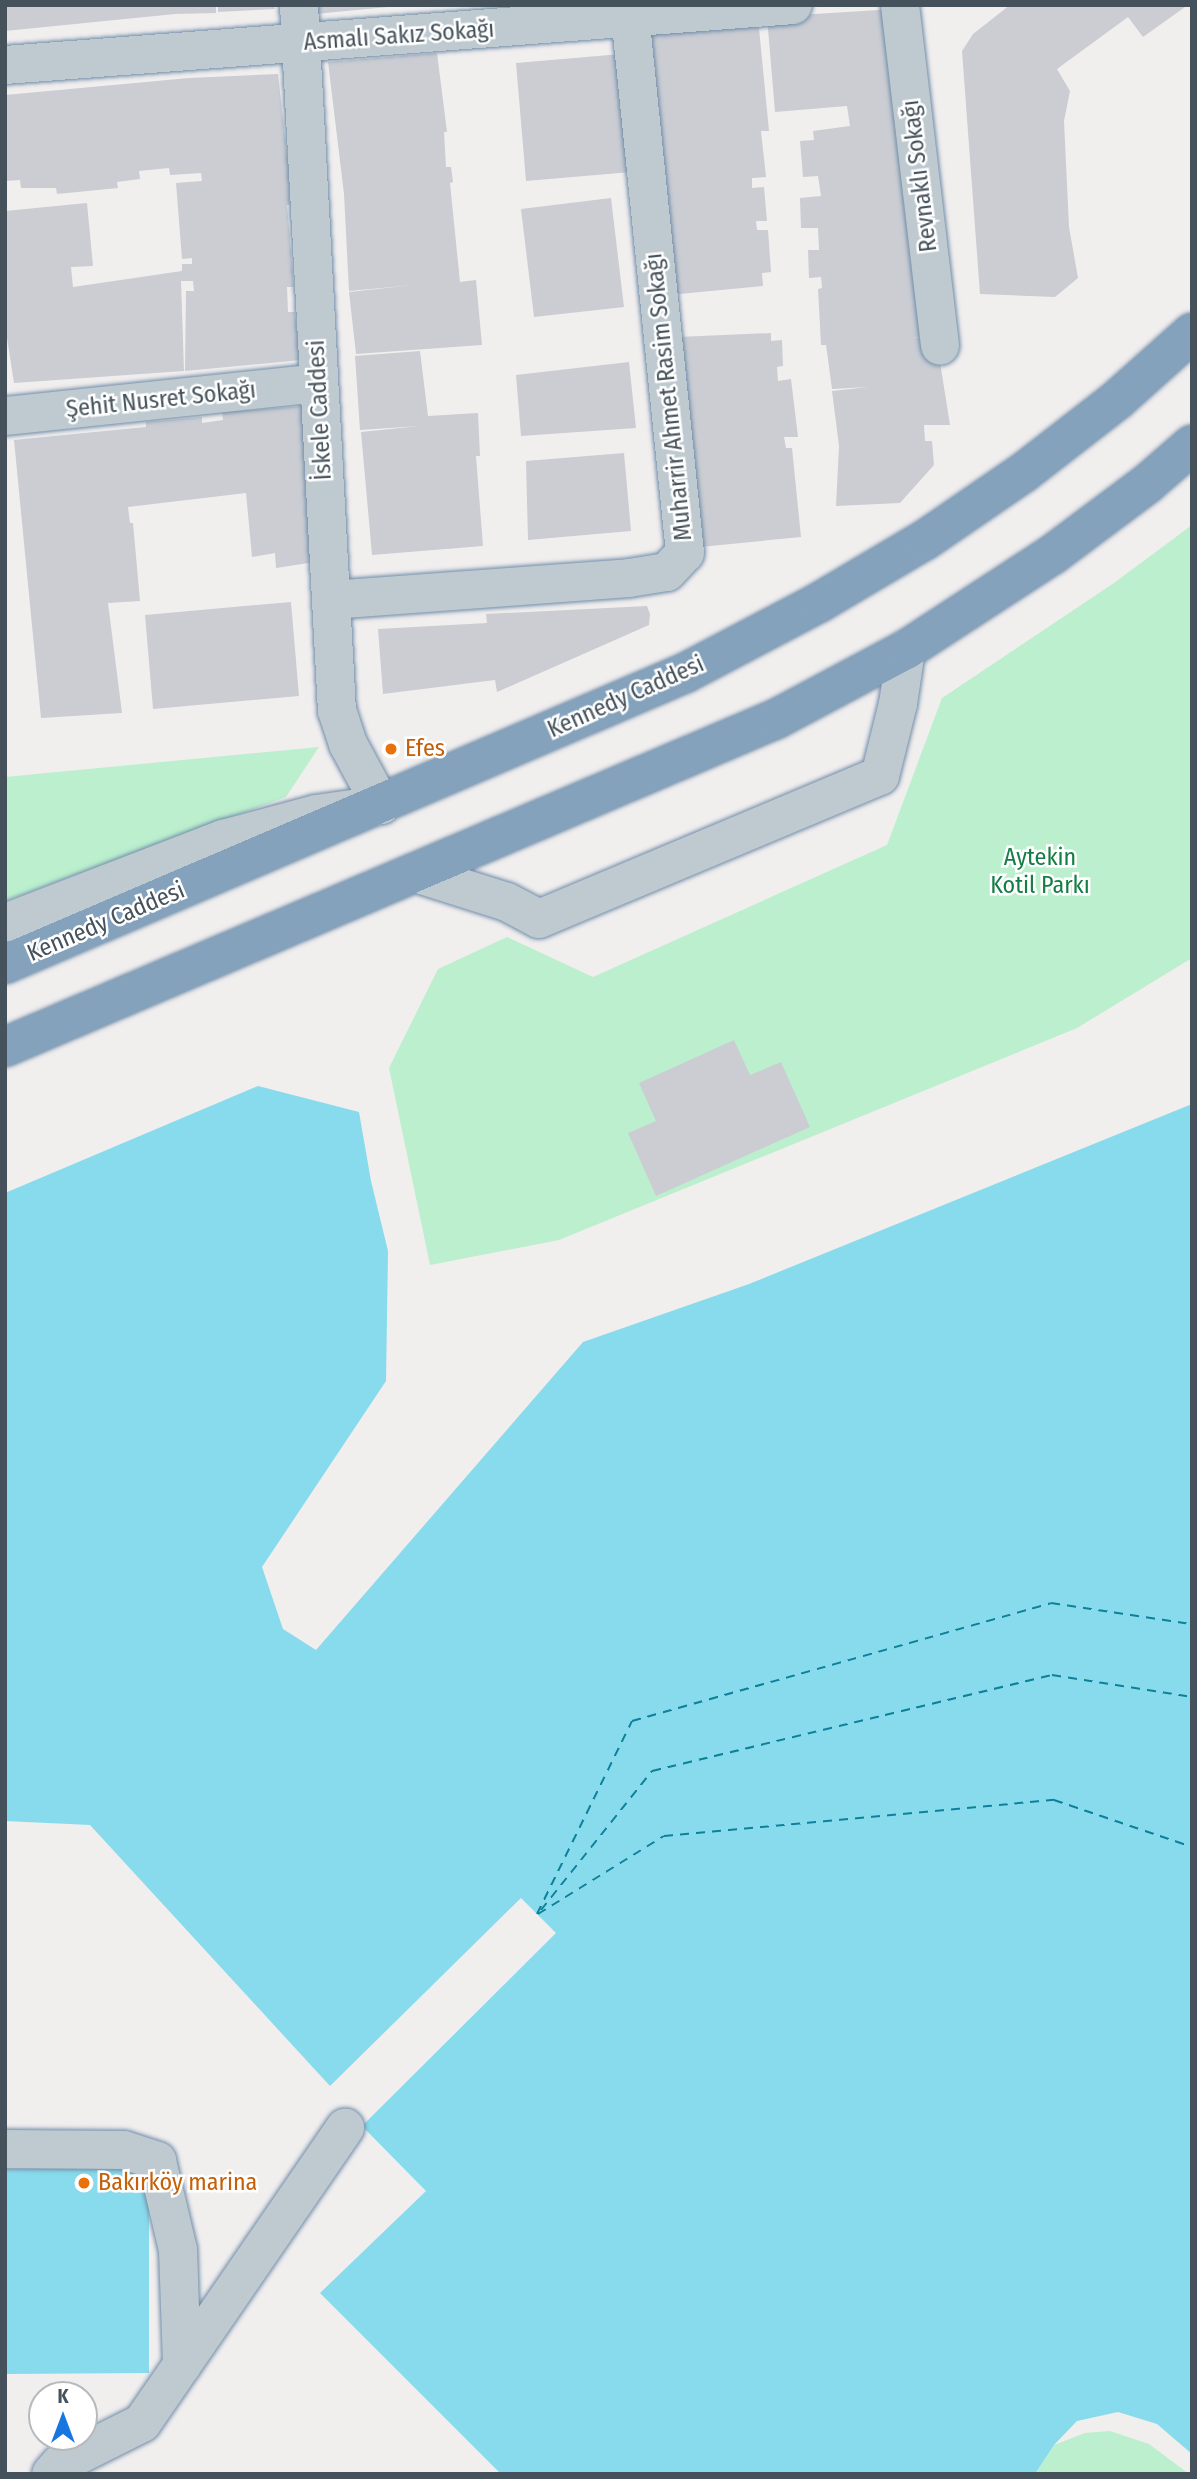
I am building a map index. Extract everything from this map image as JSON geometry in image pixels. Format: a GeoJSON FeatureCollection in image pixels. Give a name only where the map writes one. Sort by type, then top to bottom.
{"type":"FeatureCollection","features":[{"type":"Feature","properties":{"kind":"highway","name":"Kennedy Caddesi"},"geometry":{"type":"LineString","coordinates":[[5,964],[685,673],[820,602],[925,540],[1024,474],[1117,400],[1192,333]]}},
{"type":"Feature","properties":{"kind":"highway"},"geometry":{"type":"LineString","coordinates":[[5,1046],[776,719],[906,650],[1052,555],[1147,484],[1192,445]]}},
{"type":"Feature","properties":{"kind":"street","name":"İskele Caddesi"},"geometry":{"type":"LineString","coordinates":[[299,5],[303,43],[317,383],[337,711],[348,744],[381,805]]}},
{"type":"Feature","properties":{"kind":"street","name":"Asmalı Sakız Sokağı"},"geometry":{"type":"LineString","coordinates":[[5,65],[303,43],[630,12],[793,5]]}},
{"type":"Feature","properties":{"kind":"street","name":"Revnaklı Sokağı"},"geometry":{"type":"LineString","coordinates":[[900,5],[940,346]]}},
{"type":"Feature","properties":{"kind":"street","name":"Muharrir Ahmet Rasim Sokağı"},"geometry":{"type":"LineString","coordinates":[[331,600],[629,578],[667,572],[685,553],[630,12]]}},
{"type":"Feature","properties":{"kind":"street","name":"Şehit Nusret Sokağı"},"geometry":{"type":"LineString","coordinates":[[5,416],[317,383]]}},
{"type":"Feature","properties":{"kind":"street"},"geometry":{"type":"LineString","coordinates":[[415,873],[507,902],[539,919],[880,776],[898,704],[906,650]]}},
{"type":"Feature","properties":{"kind":"street"},"geometry":{"type":"LineString","coordinates":[[5,923],[223,839],[316,814],[381,805]]}},
{"type":"Feature","properties":{"kind":"street"},"geometry":{"type":"LineString","coordinates":[[51,2474],[60,2464],[142,2423],[345,2128]]}},
{"type":"Feature","properties":{"kind":"street"},"geometry":{"type":"LineString","coordinates":[[5,2149],[124,2150],[157,2161],[178,2250],[182,2365]]}},
{"type":"Feature","properties":{"kind":"green space","name":"Aytekin Kotil Parkı"},"geometry":{"type":"Polygon","coordinates":[[[1192,525],[1192,958],[1077,1028],[559,1240],[430,1265],[389,1068],[438,969],[507,937],[593,977],[887,845],[942,698],[1114,583],[1192,525]]]}},
{"type":"Feature","properties":{"kind":"green space"},"geometry":{"type":"Polygon","coordinates":[[[319,747],[286,797],[5,901],[5,777],[319,747]]]}},
{"type":"Feature","properties":{"kind":"green space"},"geometry":{"type":"Polygon","coordinates":[[[1110,2431],[1149,2444],[1189,2474],[1035,2474],[1054,2445],[1085,2433],[1110,2431]]]}},
{"type":"Feature","properties":{"kind":"water"},"geometry":{"type":"Polygon","coordinates":[[[258,1086],[359,1112],[371,1181],[388,1251],[386,1381],[262,1567],[283,1629],[316,1650],[583,1342],[749,1284],[1192,1104],[1192,2454],[1157,2424],[1118,2412],[1077,2421],[1054,2445],[1035,2474],[501,2474],[320,2293],[426,2191],[362,2126],[556,1933],[521,1898],[330,2086],[90,1825],[5,1821],[5,1193],[258,1086]]]}},
{"type":"Feature","properties":{"kind":"water"},"geometry":{"type":"Polygon","coordinates":[[[149,2168],[149,2373],[5,2374],[5,2169],[149,2168]]]}},
{"type":"Feature","properties":{"kind":"building"},"geometry":{"type":"Polygon","coordinates":[[[5,5],[216,5],[216,13],[175,14],[5,31],[5,5]]]}},
{"type":"Feature","properties":{"kind":"building"},"geometry":{"type":"Polygon","coordinates":[[[218,5],[274,5],[275,9],[218,12],[218,5]]]}},
{"type":"Feature","properties":{"kind":"building"},"geometry":{"type":"Polygon","coordinates":[[[314,5],[388,5],[388,7],[315,14],[314,5]]]}},
{"type":"Feature","properties":{"kind":"building"},"geometry":{"type":"Polygon","coordinates":[[[1010,5],[1185,7],[1143,37],[1128,17],[1057,69],[1070,91],[1064,121],[1069,227],[1078,278],[1055,297],[980,294],[962,51],[973,34],[1010,5]]]}},
{"type":"Feature","properties":{"kind":"building"},"geometry":{"type":"Polygon","coordinates":[[[895,9],[929,336],[913,338],[936,337],[950,425],[924,425],[925,441],[932,441],[934,465],[900,503],[836,506],[839,446],[832,391],[869,387],[832,389],[826,345],[821,345],[818,289],[822,288],[821,277],[809,278],[808,250],[819,250],[818,228],[801,228],[800,198],[821,196],[818,176],[803,177],[800,141],[814,140],[813,131],[850,126],[847,106],[775,112],[767,17],[895,9]]]}},
{"type":"Feature","properties":{"kind":"building"},"geometry":{"type":"Polygon","coordinates":[[[758,18],[769,131],[761,131],[766,177],[752,178],[752,188],[764,187],[767,221],[756,221],[757,230],[768,230],[771,272],[762,273],[763,286],[669,295],[646,32],[758,18]]]}},
{"type":"Feature","properties":{"kind":"building"},"geometry":{"type":"Polygon","coordinates":[[[437,53],[447,132],[444,132],[446,167],[451,167],[453,182],[450,183],[460,282],[476,280],[482,345],[356,354],[349,292],[414,285],[349,291],[344,194],[328,62],[437,53]]]}},
{"type":"Feature","properties":{"kind":"building"},"geometry":{"type":"Polygon","coordinates":[[[621,54],[631,172],[526,181],[516,63],[621,54]]]}},
{"type":"Feature","properties":{"kind":"building"},"geometry":{"type":"Polygon","coordinates":[[[278,74],[289,172],[290,205],[287,205],[294,287],[287,287],[288,312],[295,312],[300,360],[185,371],[186,291],[194,291],[193,281],[181,281],[184,371],[14,383],[5,325],[5,211],[87,203],[93,266],[71,267],[73,287],[182,271],[182,264],[192,264],[192,258],[182,259],[176,183],[202,181],[201,173],[170,175],[169,168],[139,171],[140,179],[117,182],[118,188],[57,194],[56,188],[21,188],[20,180],[5,181],[5,95],[189,78],[278,74]]]}},
{"type":"Feature","properties":{"kind":"building"},"geometry":{"type":"Polygon","coordinates":[[[611,198],[624,307],[534,317],[521,209],[611,198]]]}},
{"type":"Feature","properties":{"kind":"building"},"geometry":{"type":"Polygon","coordinates":[[[771,333],[771,341],[782,340],[783,366],[777,367],[778,381],[791,379],[798,437],[784,437],[786,448],[792,448],[801,537],[700,547],[678,337],[771,333]]]}},
{"type":"Feature","properties":{"kind":"building"},"geometry":{"type":"Polygon","coordinates":[[[420,351],[428,416],[478,413],[480,456],[476,456],[483,546],[372,555],[361,432],[420,426],[360,430],[355,356],[420,351]]]}},
{"type":"Feature","properties":{"kind":"building"},"geometry":{"type":"Polygon","coordinates":[[[629,362],[636,428],[521,436],[516,375],[629,362]]]}},
{"type":"Feature","properties":{"kind":"building"},"geometry":{"type":"Polygon","coordinates":[[[303,406],[315,562],[276,568],[275,553],[252,557],[246,493],[128,507],[130,523],[133,523],[140,601],[108,603],[122,713],[41,718],[14,440],[146,427],[146,422],[202,417],[202,423],[223,420],[222,412],[303,406]]]}},
{"type":"Feature","properties":{"kind":"building"},"geometry":{"type":"Polygon","coordinates":[[[624,453],[631,531],[528,540],[526,461],[624,453]]]}},
{"type":"Feature","properties":{"kind":"building"},"geometry":{"type":"Polygon","coordinates":[[[291,602],[299,696],[153,709],[145,615],[291,602]]]}},
{"type":"Feature","properties":{"kind":"building"},"geometry":{"type":"Polygon","coordinates":[[[647,606],[650,614],[649,625],[497,692],[495,680],[383,694],[378,629],[487,623],[486,614],[647,606]]]}},
{"type":"Feature","properties":{"kind":"building"},"geometry":{"type":"Polygon","coordinates":[[[734,1040],[750,1075],[781,1062],[810,1127],[656,1196],[628,1133],[656,1121],[639,1083],[734,1040]]]}},
{"type":"Feature","properties":{"kind":"ferry route"},"geometry":{"type":"LineString","coordinates":[[537,1914],[632,1721],[1051,1603],[1192,1624]]}},
{"type":"Feature","properties":{"kind":"ferry route"},"geometry":{"type":"LineString","coordinates":[[541,1910],[652,1771],[1052,1675],[1192,1697]]}},
{"type":"Feature","properties":{"kind":"ferry route"},"geometry":{"type":"LineString","coordinates":[[538,1914],[664,1836],[1054,1800],[1192,1847]]}},
{"type":"Feature","properties":{"kind":"place","name":"Efes"},"geometry":{"type":"Point","coordinates":[391,749]}},
{"type":"Feature","properties":{"kind":"place","name":"Bakırköy marina"},"geometry":{"type":"Point","coordinates":[84,2183]}}]}
